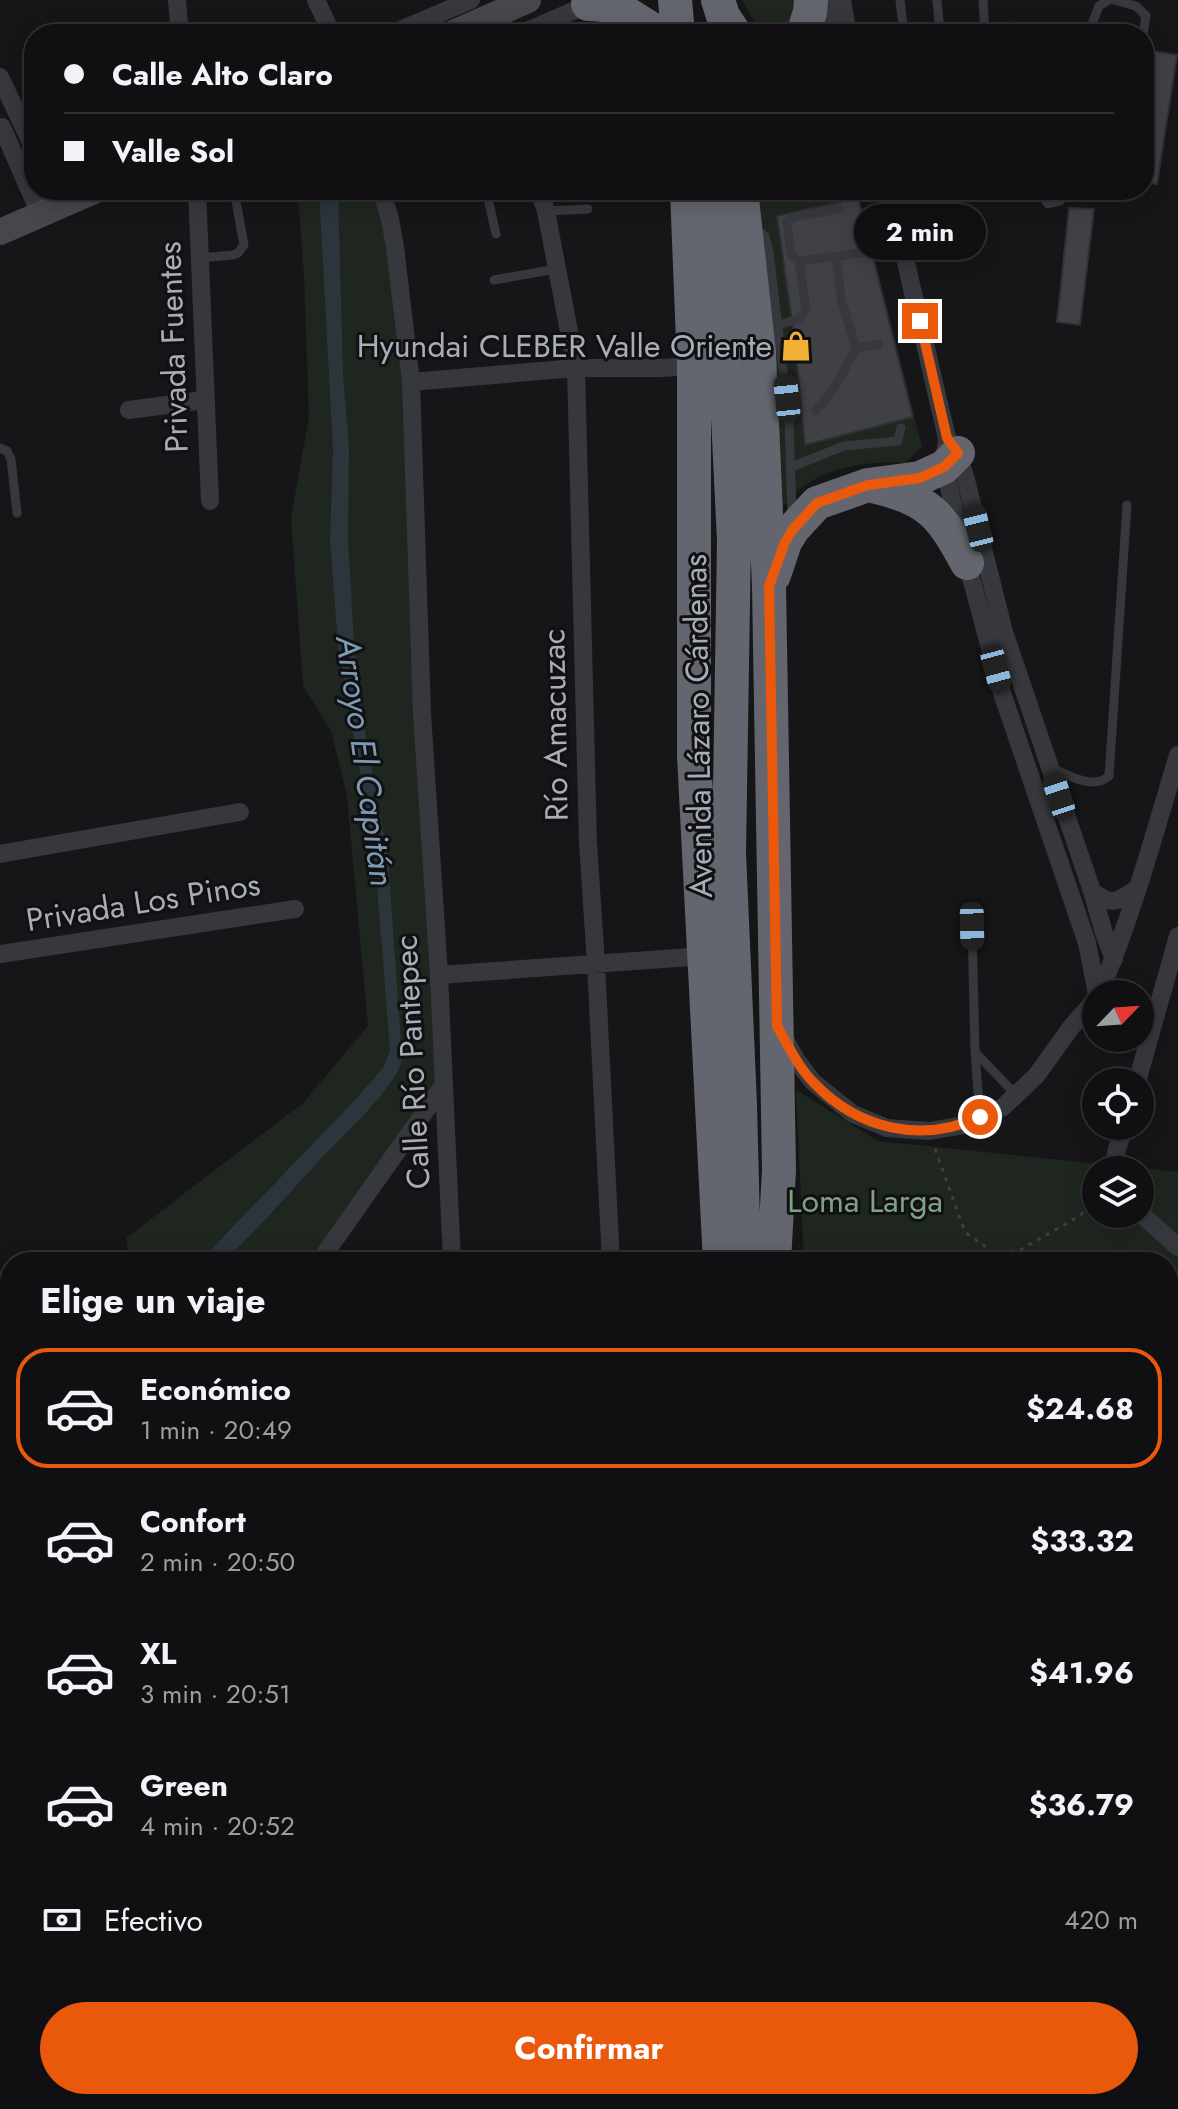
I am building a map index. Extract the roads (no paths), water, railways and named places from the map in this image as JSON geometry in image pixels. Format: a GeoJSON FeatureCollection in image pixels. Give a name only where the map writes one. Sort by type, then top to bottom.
{"type":"FeatureCollection","features":[{"type":"Feature","properties":{"kind":"highway"},"geometry":{"type":"LineString","coordinates":[[593,2],[615,7],[657,24],[675,0]]}},
{"type":"Feature","properties":{"kind":"highway"},"geometry":{"type":"LineString","coordinates":[[705,0],[707,24]]}},
{"type":"Feature","properties":{"kind":"highway"},"geometry":{"type":"LineString","coordinates":[[718,0],[728,24]]}},
{"type":"Feature","properties":{"kind":"highway"},"geometry":{"type":"LineString","coordinates":[[806,24],[811,0]]}},
{"type":"Feature","properties":{"kind":"highway","name":"Avenida Lázaro Cárdenas"},"geometry":{"type":"LineString","coordinates":[[687,200],[694,366],[694,755],[720,1252]]}},
{"type":"Feature","properties":{"kind":"highway","name":"Avenida Lázaro Cárdenas"},"geometry":{"type":"LineString","coordinates":[[717,200],[734,541],[729,853],[744,1252]]}},
{"type":"Feature","properties":{"kind":"highway"},"geometry":{"type":"LineString","coordinates":[[742,200],[759,352],[769,586],[779,1170],[775,1252]]}},
{"type":"Feature","properties":{"kind":"highway"},"geometry":{"type":"LineString","coordinates":[[769,586],[785,542],[817,503],[868,485],[920,478],[950,453]]}},
{"type":"Feature","properties":{"kind":"highway"},"geometry":{"type":"LineString","coordinates":[[868,485],[900,492],[923,504],[942,520],[967,563]]}},
{"type":"Feature","properties":{"kind":"street"},"geometry":{"type":"LineString","coordinates":[[177,0],[179,23]]}},
{"type":"Feature","properties":{"kind":"street"},"geometry":{"type":"LineString","coordinates":[[316,0],[327,24]]}},
{"type":"Feature","properties":{"kind":"street"},"geometry":{"type":"LineString","coordinates":[[415,24],[471,0]]}},
{"type":"Feature","properties":{"kind":"street"},"geometry":{"type":"LineString","coordinates":[[474,24],[528,0]]}},
{"type":"Feature","properties":{"kind":"street"},"geometry":{"type":"LineString","coordinates":[[824,0],[836,24]]}},
{"type":"Feature","properties":{"kind":"street"},"geometry":{"type":"LineString","coordinates":[[842,0],[846,24]]}},
{"type":"Feature","properties":{"kind":"street"},"geometry":{"type":"LineString","coordinates":[[543,24],[593,2]]}},
{"type":"Feature","properties":{"kind":"street"},"geometry":{"type":"LineString","coordinates":[[0,77],[24,128]]}},
{"type":"Feature","properties":{"kind":"street"},"geometry":{"type":"LineString","coordinates":[[20,119],[1,128],[24,163]]}},
{"type":"Feature","properties":{"kind":"street","name":"Privada Fuentes"},"geometry":{"type":"LineString","coordinates":[[197,200],[210,501]]}},
{"type":"Feature","properties":{"kind":"street","name":"Calle Río Pantepec"},"geometry":{"type":"LineString","coordinates":[[384,200],[395,247],[411,382],[422,713],[439,975],[451,1252]]}},
{"type":"Feature","properties":{"kind":"street","name":"Río Amacuzac"},"geometry":{"type":"LineString","coordinates":[[542,200],[576,368],[588,843],[610,1252]]}},
{"type":"Feature","properties":{"kind":"street"},"geometry":{"type":"LineString","coordinates":[[891,200],[950,453],[1004,632],[1114,959]]}},
{"type":"Feature","properties":{"kind":"street"},"geometry":{"type":"LineString","coordinates":[[0,232],[50,203]]}},
{"type":"Feature","properties":{"kind":"street"},"geometry":{"type":"LineString","coordinates":[[411,382],[576,368],[694,366]]}},
{"type":"Feature","properties":{"kind":"street"},"geometry":{"type":"LineString","coordinates":[[129,410],[204,400]]}},
{"type":"Feature","properties":{"kind":"street"},"geometry":{"type":"LineString","coordinates":[[950,453],[967,563],[1003,696],[1087,943],[1094,980]]}},
{"type":"Feature","properties":{"kind":"street"},"geometry":{"type":"LineString","coordinates":[[1104,980],[1138,888],[1178,755]]}},
{"type":"Feature","properties":{"kind":"street"},"geometry":{"type":"LineString","coordinates":[[0,854],[240,812]]}},
{"type":"Feature","properties":{"kind":"street"},"geometry":{"type":"LineString","coordinates":[[1092,891],[1110,901],[1125,897],[1138,888]]}},
{"type":"Feature","properties":{"kind":"street","name":"Privada Los Pinos"},"geometry":{"type":"LineString","coordinates":[[0,954],[295,909]]}},
{"type":"Feature","properties":{"kind":"street"},"geometry":{"type":"LineString","coordinates":[[1141,1068],[1178,936]]}},
{"type":"Feature","properties":{"kind":"street"},"geometry":{"type":"LineString","coordinates":[[439,975],[705,956]]}},
{"type":"Feature","properties":{"kind":"street"},"geometry":{"type":"LineString","coordinates":[[777,1026],[813,1082],[853,1114],[887,1128],[929,1131],[964,1125],[1003,1107],[1036,1076],[1082,1014]]}},
{"type":"Feature","properties":{"kind":"street"},"geometry":{"type":"LineString","coordinates":[[326,1252],[443,1086]]}},
{"type":"Feature","properties":{"kind":"street"},"geometry":{"type":"LineString","coordinates":[[1154,1226],[1178,1247]]}},
{"type":"Feature","properties":{"kind":"lane"},"geometry":{"type":"LineString","coordinates":[[900,0],[903,24]]}},
{"type":"Feature","properties":{"kind":"lane"},"geometry":{"type":"LineString","coordinates":[[937,0],[939,24]]}},
{"type":"Feature","properties":{"kind":"lane"},"geometry":{"type":"LineString","coordinates":[[983,0],[984,24]]}},
{"type":"Feature","properties":{"kind":"lane"},"geometry":{"type":"LineString","coordinates":[[1092,24],[1099,6],[1111,0],[1136,6],[1146,16],[1145,24]]}},
{"type":"Feature","properties":{"kind":"lane"},"geometry":{"type":"LineString","coordinates":[[199,258],[233,255],[242,250],[244,240],[236,200]]}},
{"type":"Feature","properties":{"kind":"lane"},"geometry":{"type":"LineString","coordinates":[[488,200],[496,234]]}},
{"type":"Feature","properties":{"kind":"lane"},"geometry":{"type":"LineString","coordinates":[[546,211],[588,209]]}},
{"type":"Feature","properties":{"kind":"lane"},"geometry":{"type":"LineString","coordinates":[[839,209],[794,217],[787,222],[791,255],[799,261],[861,253]]}},
{"type":"Feature","properties":{"kind":"lane"},"geometry":{"type":"LineString","coordinates":[[745,224],[762,233],[767,240],[789,420],[793,529]]}},
{"type":"Feature","properties":{"kind":"lane"},"geometry":{"type":"LineString","coordinates":[[816,411],[835,387],[856,348],[841,299],[836,256]]}},
{"type":"Feature","properties":{"kind":"lane"},"geometry":{"type":"LineString","coordinates":[[778,325],[799,319],[806,310],[799,261]]}},
{"type":"Feature","properties":{"kind":"lane"},"geometry":{"type":"LineString","coordinates":[[494,280],[556,269]]}},
{"type":"Feature","properties":{"kind":"lane"},"geometry":{"type":"LineString","coordinates":[[856,348],[879,344]]}},
{"type":"Feature","properties":{"kind":"lane"},"geometry":{"type":"LineString","coordinates":[[791,467],[844,446],[898,441],[901,428]]}},
{"type":"Feature","properties":{"kind":"lane"},"geometry":{"type":"LineString","coordinates":[[0,448],[7,451],[11,459],[17,513]]}},
{"type":"Feature","properties":{"kind":"lane"},"geometry":{"type":"LineString","coordinates":[[1049,767],[1073,778],[1095,782],[1106,780],[1109,776],[1127,505]]}},
{"type":"Feature","properties":{"kind":"lane"},"geometry":{"type":"LineString","coordinates":[[972,926],[980,1117]]}},
{"type":"Feature","properties":{"kind":"lane"},"geometry":{"type":"LineString","coordinates":[[975,1052],[1016,1095]]}},
{"type":"Feature","properties":{"kind":"water","name":"Arroyo El Capitán"},"geometry":{"type":"Polygon","coordinates":[[[320,200],[338,200],[343,374],[349,446],[348,541],[354,642],[361,709],[388,858],[402,1058],[398,1070],[379,1098],[247,1238],[233,1252],[209,1252],[356,1099],[383,1068],[390,1051],[375,860],[338,644],[330,541],[333,449],[320,200]]]}},
{"type":"Feature","properties":{"kind":"place","name":"Hyundai CLEBER Valle Oriente"},"geometry":{"type":"Point","coordinates":[796,346]}},
{"type":"Feature","properties":{"kind":"park label","name":"Loma Larga"},"geometry":{"type":"Point","coordinates":[865,1201]}}]}
